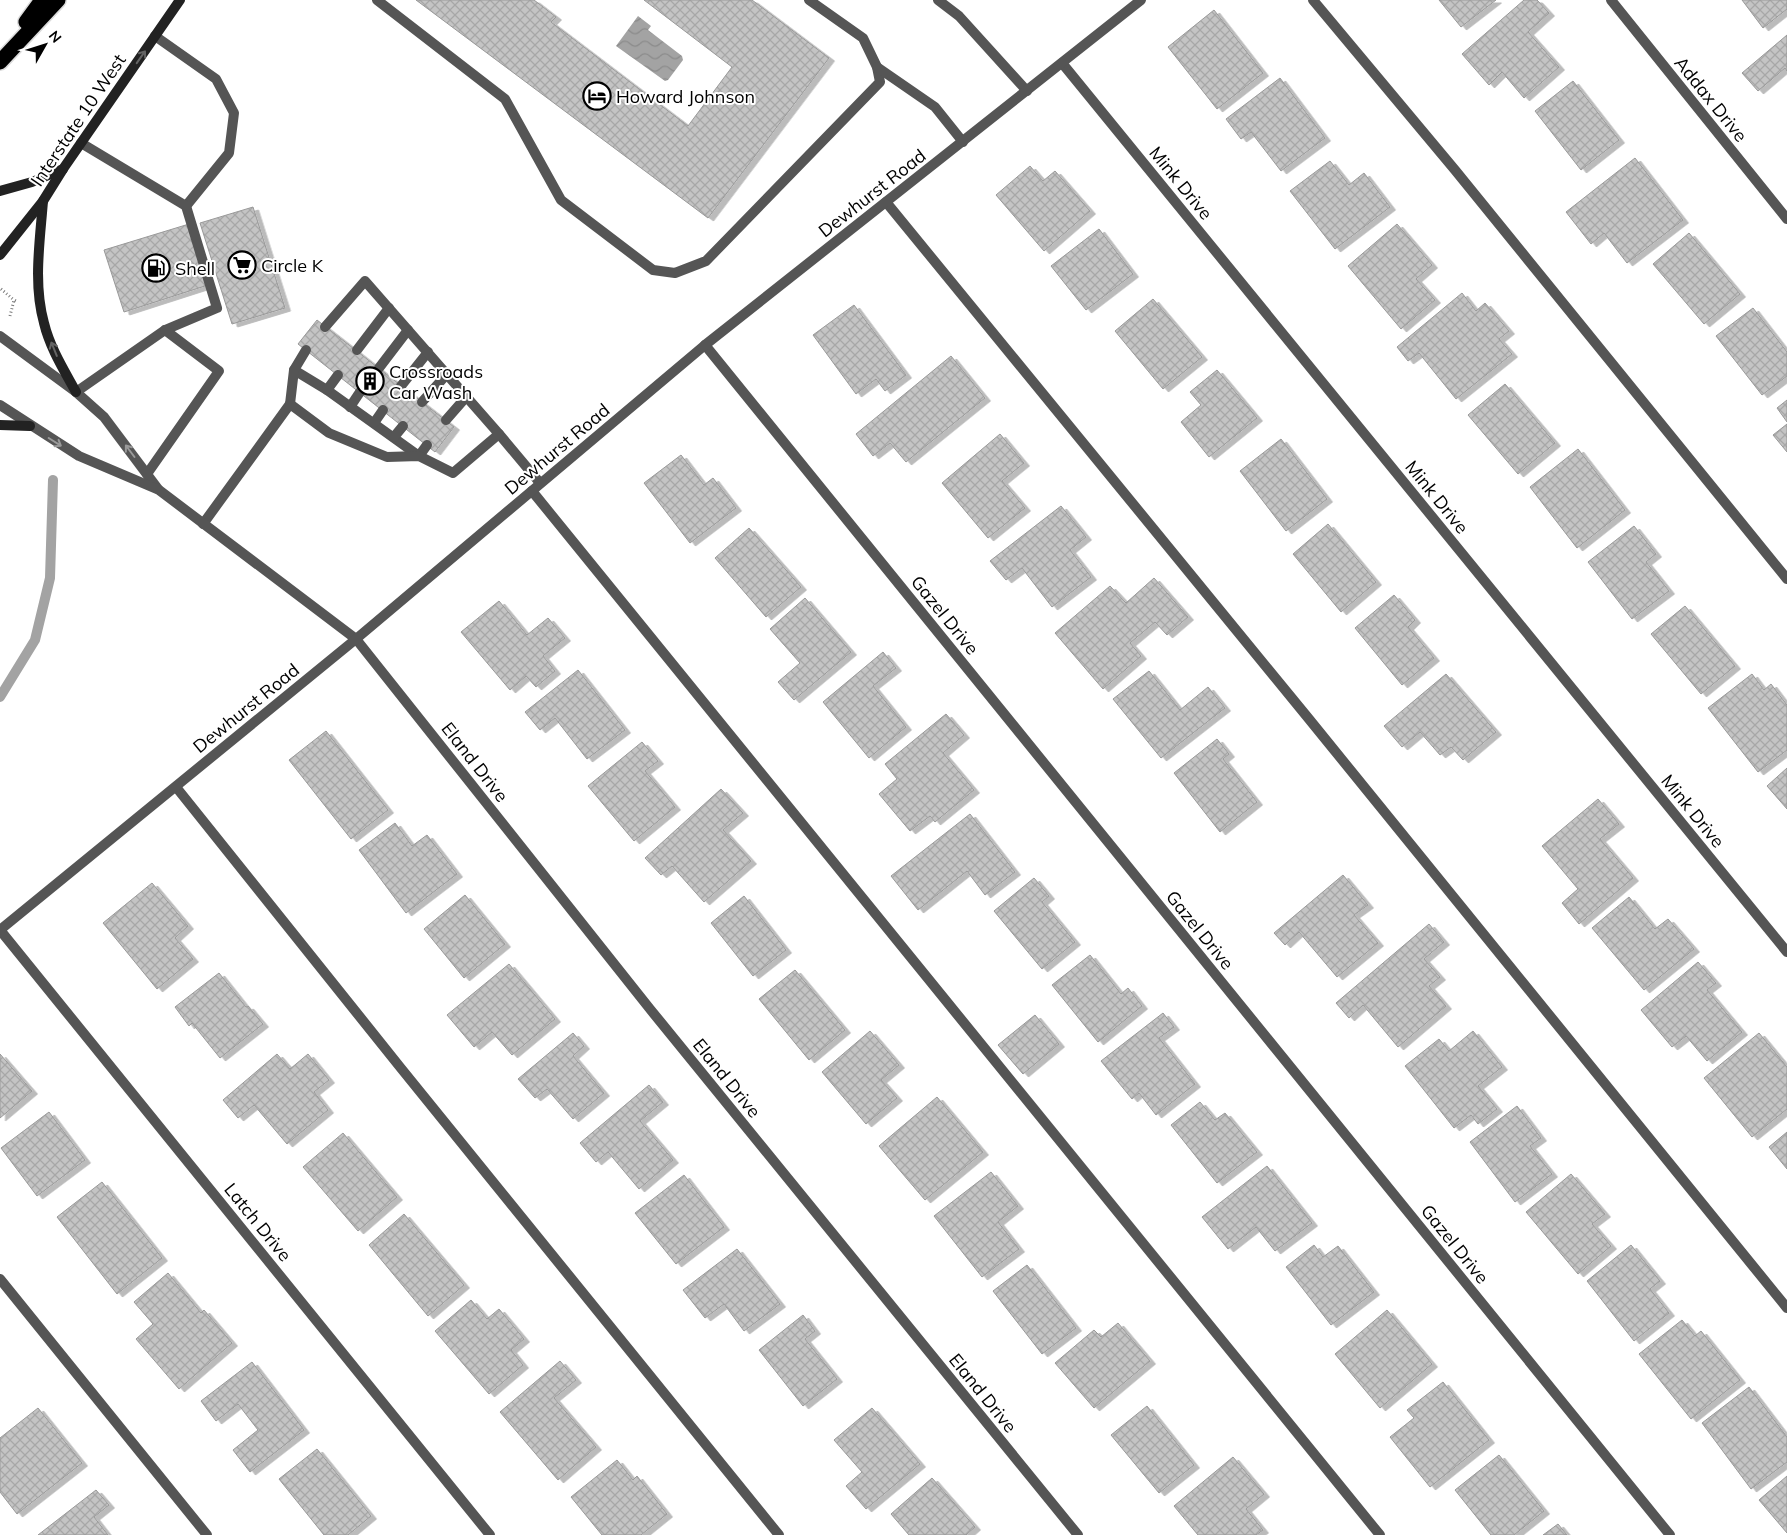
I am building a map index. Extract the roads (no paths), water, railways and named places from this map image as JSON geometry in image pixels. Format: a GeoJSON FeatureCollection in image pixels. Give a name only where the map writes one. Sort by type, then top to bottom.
{"type":"FeatureCollection","features":[{"type":"Feature","properties":{"kind":"highway"},"geometry":{"type":"LineString","coordinates":[[0,60],[42,0]]}},
{"type":"Feature","properties":{"kind":"highway"},"geometry":{"type":"LineString","coordinates":[[0,60],[58,0]]}},
{"type":"Feature","properties":{"kind":"main road","name":"Interstate 10 West"},"geometry":{"type":"LineString","coordinates":[[0,255],[43,201],[180,0]]}},
{"type":"Feature","properties":{"kind":"main road"},"geometry":{"type":"LineString","coordinates":[[0,191],[32,182],[63,169]]}},
{"type":"Feature","properties":{"kind":"main road"},"geometry":{"type":"LineString","coordinates":[[43,201],[38,260],[39,298],[42,314],[55,354],[76,392]]}},
{"type":"Feature","properties":{"kind":"main road"},"geometry":{"type":"LineString","coordinates":[[0,425],[30,426]]}},
{"type":"Feature","properties":{"kind":"street"},"geometry":{"type":"LineString","coordinates":[[378,0],[504,99],[562,200],[653,270],[675,273],[706,261],[880,82],[877,67],[863,38],[810,0]]}},
{"type":"Feature","properties":{"kind":"street"},"geometry":{"type":"LineString","coordinates":[[938,0],[959,16],[1027,91]]}},
{"type":"Feature","properties":{"kind":"street"},"geometry":{"type":"LineString","coordinates":[[1313,0],[1455,170],[1787,580]]}},
{"type":"Feature","properties":{"kind":"street","name":"Addax Drive"},"geometry":{"type":"LineString","coordinates":[[1611,0],[1787,219]]}},
{"type":"Feature","properties":{"kind":"street","name":"Dewhurst Road"},"geometry":{"type":"LineString","coordinates":[[0,930],[356,639],[705,345],[1027,91],[1135,2]]}},
{"type":"Feature","properties":{"kind":"street"},"geometry":{"type":"LineString","coordinates":[[155,36],[216,79],[234,114],[229,153],[186,206]]}},
{"type":"Feature","properties":{"kind":"street","name":"Mink Drive"},"geometry":{"type":"LineString","coordinates":[[1062,63],[1787,952]]}},
{"type":"Feature","properties":{"kind":"street"},"geometry":{"type":"LineString","coordinates":[[877,67],[935,107],[963,142]]}},
{"type":"Feature","properties":{"kind":"street"},"geometry":{"type":"LineString","coordinates":[[76,392],[165,330],[217,308],[186,206],[81,143]]}},
{"type":"Feature","properties":{"kind":"street"},"geometry":{"type":"LineString","coordinates":[[886,202],[1303,711],[1787,1308]]}},
{"type":"Feature","properties":{"kind":"street"},"geometry":{"type":"LineString","coordinates":[[325,328],[365,281],[499,434],[540,484]]}},
{"type":"Feature","properties":{"kind":"street"},"geometry":{"type":"LineString","coordinates":[[356,350],[389,308]]}},
{"type":"Feature","properties":{"kind":"street"},"geometry":{"type":"LineString","coordinates":[[147,474],[219,371],[165,330]]}},
{"type":"Feature","properties":{"kind":"street"},"geometry":{"type":"LineString","coordinates":[[379,368],[408,330]]}},
{"type":"Feature","properties":{"kind":"street"},"geometry":{"type":"LineString","coordinates":[[0,336],[76,392],[104,417],[159,490]]}},
{"type":"Feature","properties":{"kind":"street","name":"Gazel Drive"},"geometry":{"type":"LineString","coordinates":[[705,345],[1670,1535]]}},
{"type":"Feature","properties":{"kind":"street"},"geometry":{"type":"LineString","coordinates":[[203,524],[290,404],[294,370],[306,350]]}},
{"type":"Feature","properties":{"kind":"street"},"geometry":{"type":"LineString","coordinates":[[401,386],[428,352]]}},
{"type":"Feature","properties":{"kind":"street"},"geometry":{"type":"LineString","coordinates":[[294,370],[350,406],[418,456],[453,473],[499,434]]}},
{"type":"Feature","properties":{"kind":"street"},"geometry":{"type":"LineString","coordinates":[[422,402],[447,374]]}},
{"type":"Feature","properties":{"kind":"street"},"geometry":{"type":"LineString","coordinates":[[326,390],[338,375]]}},
{"type":"Feature","properties":{"kind":"street"},"geometry":{"type":"LineString","coordinates":[[350,406],[360,392]]}},
{"type":"Feature","properties":{"kind":"street"},"geometry":{"type":"LineString","coordinates":[[446,420],[466,396]]}},
{"type":"Feature","properties":{"kind":"street"},"geometry":{"type":"LineString","coordinates":[[290,404],[328,432],[387,458],[418,456],[427,446]]}},
{"type":"Feature","properties":{"kind":"street"},"geometry":{"type":"LineString","coordinates":[[0,405],[79,456],[159,490]]}},
{"type":"Feature","properties":{"kind":"street"},"geometry":{"type":"LineString","coordinates":[[374,423],[383,410]]}},
{"type":"Feature","properties":{"kind":"street"},"geometry":{"type":"LineString","coordinates":[[394,437],[403,426]]}},
{"type":"Feature","properties":{"kind":"street","name":"Eland Drive"},"geometry":{"type":"LineString","coordinates":[[159,490],[356,639],[650,1008],[1078,1535]]}},
{"type":"Feature","properties":{"kind":"street"},"geometry":{"type":"LineString","coordinates":[[532,491],[1380,1535]]}},
{"type":"Feature","properties":{"kind":"street"},"geometry":{"type":"LineString","coordinates":[[176,787],[779,1535]]}},
{"type":"Feature","properties":{"kind":"street","name":"Latch Drive"},"geometry":{"type":"LineString","coordinates":[[0,930],[490,1535]]}},
{"type":"Feature","properties":{"kind":"street"},"geometry":{"type":"LineString","coordinates":[[0,1278],[207,1535]]}},
{"type":"Feature","properties":{"kind":"water"},"geometry":{"type":"Polygon","coordinates":[[[638,16],[651,26],[648,30],[682,56],[683,60],[668,80],[665,81],[616,46],[638,16]]]}},
{"type":"Feature","properties":{"kind":"waterway"},"geometry":{"type":"LineString","coordinates":[[0,697],[35,640],[50,578],[53,480]]}},
{"type":"Feature","properties":{"kind":"place","name":"Howard Johnson"},"geometry":{"type":"Point","coordinates":[597,96]}},
{"type":"Feature","properties":{"kind":"place","name":"Circle K"},"geometry":{"type":"Point","coordinates":[242,265]}},
{"type":"Feature","properties":{"kind":"place","name":"Shell"},"geometry":{"type":"Point","coordinates":[156,268]}},
{"type":"Feature","properties":{"kind":"place","name":"Crossroads Car Wash"},"geometry":{"type":"Point","coordinates":[370,381]}}]}
